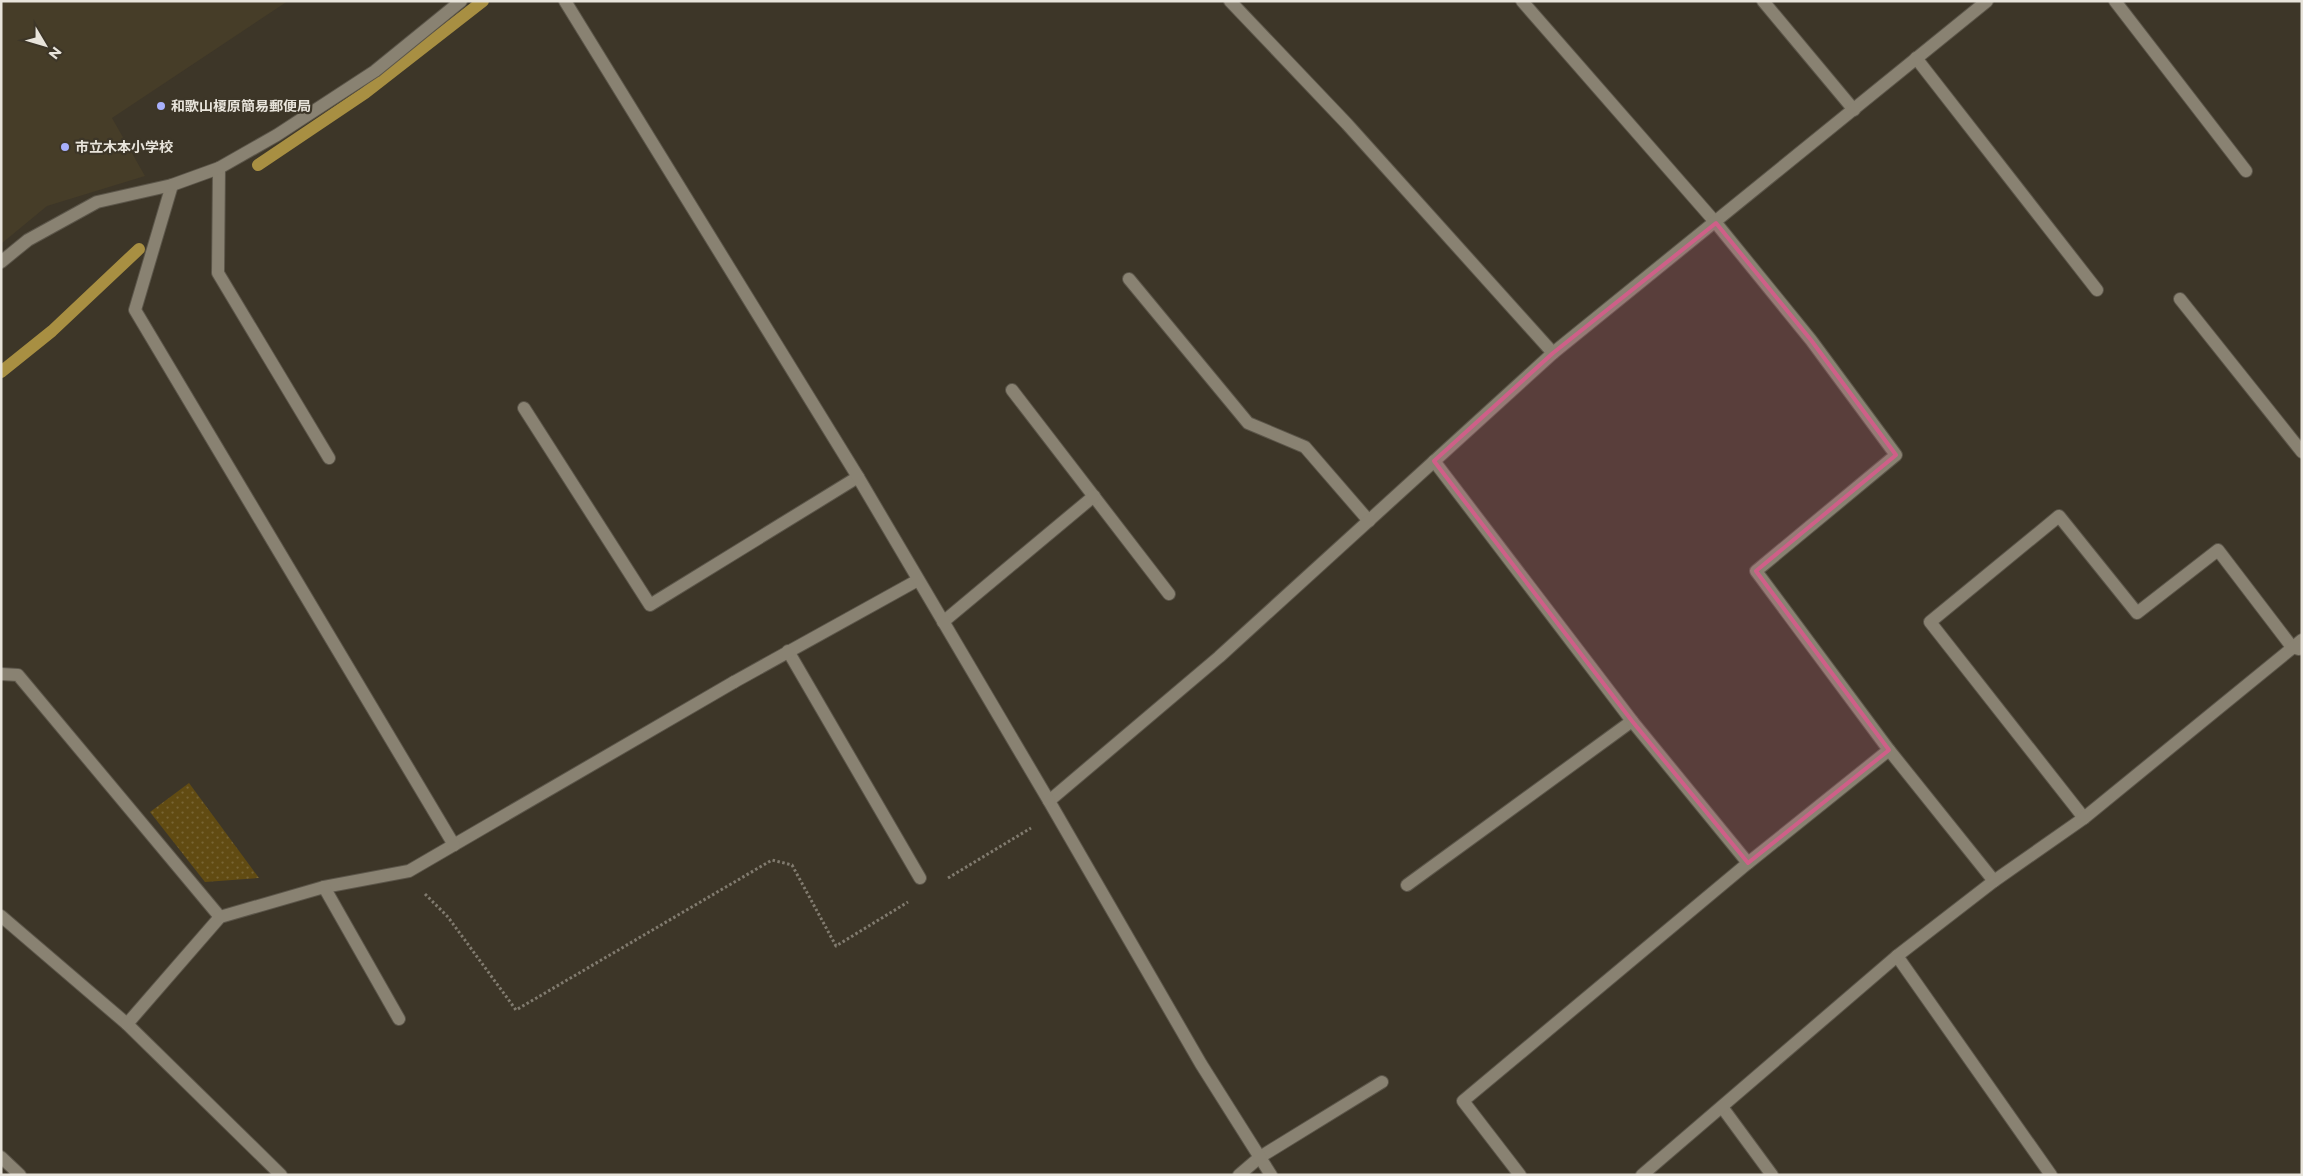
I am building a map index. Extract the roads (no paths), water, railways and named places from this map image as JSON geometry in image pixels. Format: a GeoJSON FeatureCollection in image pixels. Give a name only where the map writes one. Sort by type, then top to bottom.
{"type":"FeatureCollection","features":[{"type":"Feature","properties":{"kind":"street"},"geometry":{"type":"LineString","coordinates":[[1,262],[28,240],[97,202],[172,185],[219,168],[277,134],[375,71],[461,1]]}},
{"type":"Feature","properties":{"kind":"street"},"geometry":{"type":"LineString","coordinates":[[565,1],[858,477],[1201,1064],[1272,1175]]}},
{"type":"Feature","properties":{"kind":"street"},"geometry":{"type":"LineString","coordinates":[[1230,1],[1347,124],[1553,353]]}},
{"type":"Feature","properties":{"kind":"street"},"geometry":{"type":"LineString","coordinates":[[1522,1],[1716,223],[1811,340],[1896,454],[1756,571],[1889,750],[1994,881]]}},
{"type":"Feature","properties":{"kind":"street"},"geometry":{"type":"LineString","coordinates":[[1763,1],[1854,110]]}},
{"type":"Feature","properties":{"kind":"street"},"geometry":{"type":"LineString","coordinates":[[1049,801],[1219,657],[1553,353],[1716,223],[1987,1]]}},
{"type":"Feature","properties":{"kind":"street"},"geometry":{"type":"LineString","coordinates":[[2115,1],[2246,171]]}},
{"type":"Feature","properties":{"kind":"street"},"geometry":{"type":"LineString","coordinates":[[1916,58],[2097,290]]}},
{"type":"Feature","properties":{"kind":"street"},"geometry":{"type":"LineString","coordinates":[[219,168],[218,273],[329,458]]}},
{"type":"Feature","properties":{"kind":"street"},"geometry":{"type":"LineString","coordinates":[[172,185],[135,310],[454,845]]}},
{"type":"Feature","properties":{"kind":"street"},"geometry":{"type":"LineString","coordinates":[[1129,279],[1248,424],[1306,447],[1369,521]]}},
{"type":"Feature","properties":{"kind":"street"},"geometry":{"type":"LineString","coordinates":[[2180,299],[2302,452]]}},
{"type":"Feature","properties":{"kind":"street"},"geometry":{"type":"LineString","coordinates":[[1012,390],[1169,594]]}},
{"type":"Feature","properties":{"kind":"street"},"geometry":{"type":"LineString","coordinates":[[524,408],[650,605],[858,477]]}},
{"type":"Feature","properties":{"kind":"street"},"geometry":{"type":"LineString","coordinates":[[1434,462],[1632,721],[1748,863]]}},
{"type":"Feature","properties":{"kind":"street"},"geometry":{"type":"LineString","coordinates":[[943,622],[1094,496]]}},
{"type":"Feature","properties":{"kind":"street"},"geometry":{"type":"LineString","coordinates":[[1642,1175],[1897,956],[1994,881],[2084,818],[2299,645],[2218,550],[2137,613],[2059,516],[1930,622],[2084,818]]}},
{"type":"Feature","properties":{"kind":"street"},"geometry":{"type":"LineString","coordinates":[[127,1024],[220,917],[324,887],[404,873],[788,651],[918,580]]}},
{"type":"Feature","properties":{"kind":"street"},"geometry":{"type":"LineString","coordinates":[[788,651],[920,878]]}},
{"type":"Feature","properties":{"kind":"street"},"geometry":{"type":"LineString","coordinates":[[1,674],[18,675],[220,917]]}},
{"type":"Feature","properties":{"kind":"street"},"geometry":{"type":"LineString","coordinates":[[1407,885],[1632,721]]}},
{"type":"Feature","properties":{"kind":"street"},"geometry":{"type":"LineString","coordinates":[[1520,1175],[1463,1100],[1748,863],[1889,750]]}},
{"type":"Feature","properties":{"kind":"street"},"geometry":{"type":"LineString","coordinates":[[324,887],[399,1019]]}},
{"type":"Feature","properties":{"kind":"street"},"geometry":{"type":"LineString","coordinates":[[1,916],[127,1024],[282,1175]]}},
{"type":"Feature","properties":{"kind":"street"},"geometry":{"type":"LineString","coordinates":[[1897,956],[2051,1175]]}},
{"type":"Feature","properties":{"kind":"street"},"geometry":{"type":"LineString","coordinates":[[1239,1175],[1260,1157],[1382,1082]]}},
{"type":"Feature","properties":{"kind":"street"},"geometry":{"type":"LineString","coordinates":[[1722,1106],[1772,1175]]}},
{"type":"Feature","properties":{"kind":"street"},"geometry":{"type":"LineString","coordinates":[[1,1157],[20,1175]]}},
{"type":"Feature","properties":{"kind":"waterway"},"geometry":{"type":"LineString","coordinates":[[258,165],[365,93],[483,1]]}},
{"type":"Feature","properties":{"kind":"waterway"},"geometry":{"type":"LineString","coordinates":[[1,372],[52,331],[139,249]]}},
{"type":"Feature","properties":{"kind":"place","name":"和歌山榎原簡易郵便局"},"geometry":{"type":"Point","coordinates":[161,106]}},
{"type":"Feature","properties":{"kind":"place","name":"市立木本小学校"},"geometry":{"type":"Point","coordinates":[65,147]}}]}
